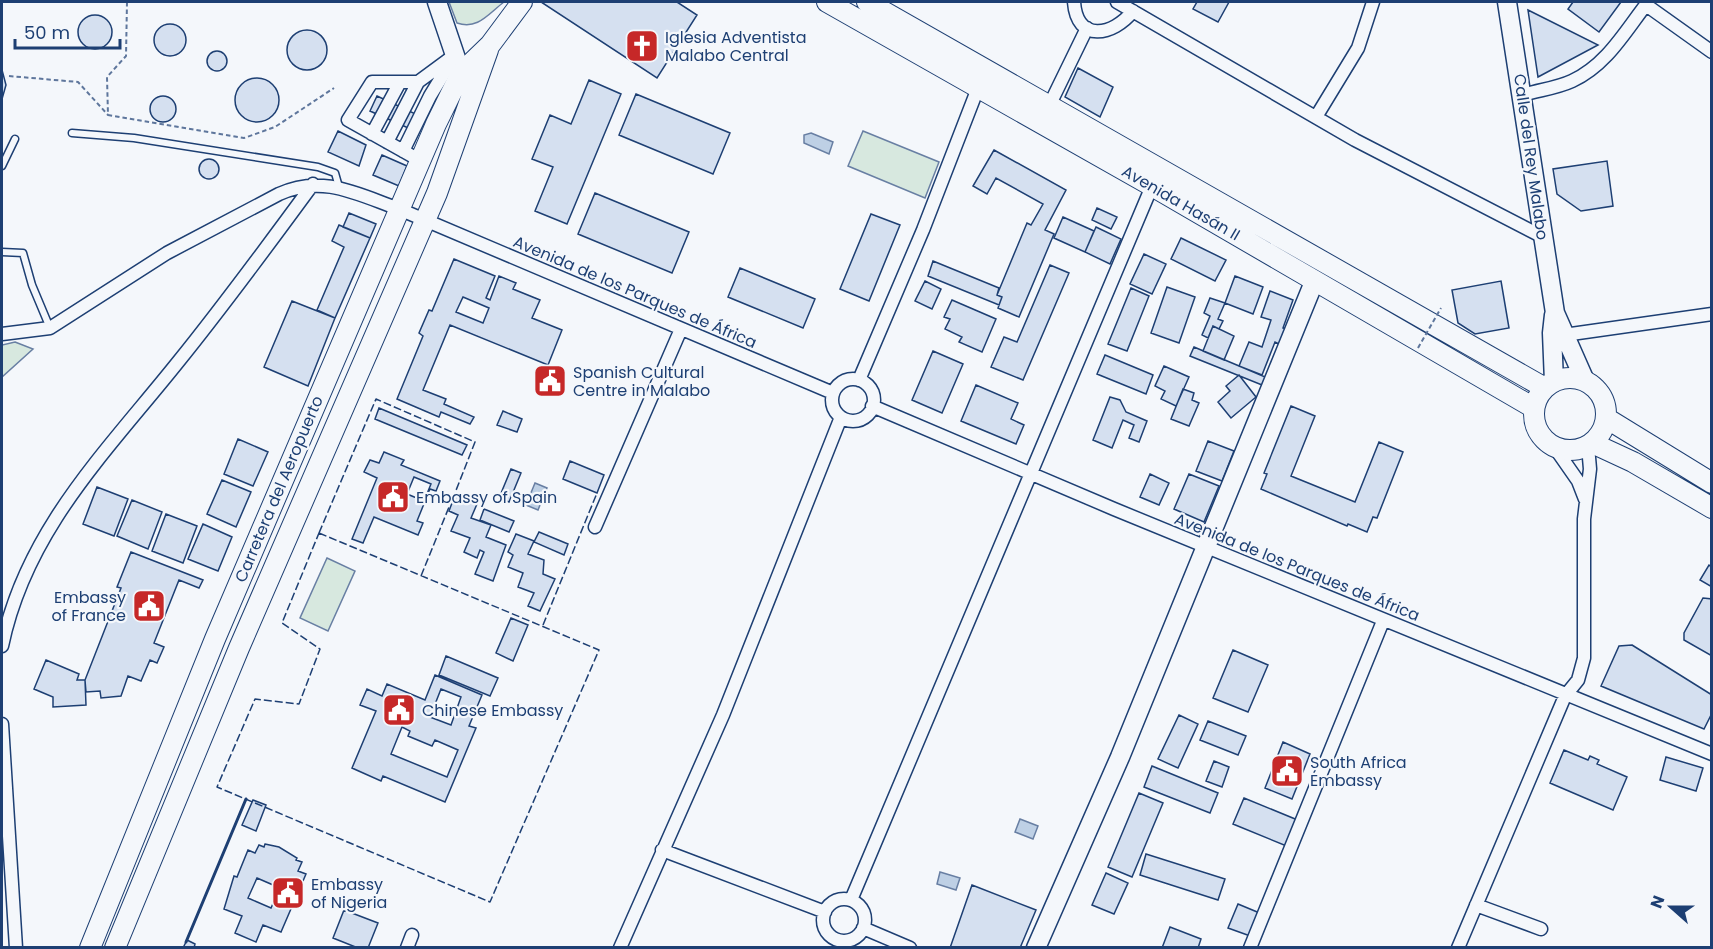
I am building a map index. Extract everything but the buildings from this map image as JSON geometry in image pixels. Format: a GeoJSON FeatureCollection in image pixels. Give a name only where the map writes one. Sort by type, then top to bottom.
{"type":"FeatureCollection","features":[{"type":"Feature","properties":{"kind":"main road","name":"Carretera del Aeropuerto"},"geometry":{"type":"LineString","coordinates":[[90,948],[215,639],[399,209],[461,73],[490,45],[522,2]]}},
{"type":"Feature","properties":{"kind":"main road","name":"Avenida Hasán II"},"geometry":{"type":"LineString","coordinates":[[827,2],[1152,186],[1534,408]]}},
{"type":"Feature","properties":{"kind":"main road","name":"Avenida Hasán II"},"geometry":{"type":"LineString","coordinates":[[867,2],[1550,385]]}},
{"type":"Feature","properties":{"kind":"main road","name":"Carretera del Aeropuerto"},"geometry":{"type":"LineString","coordinates":[[115,948],[244,637],[437,193],[490,45]]}},
{"type":"Feature","properties":{"kind":"main road"},"geometry":{"type":"LineString","coordinates":[[1564,378],[1585,381],[1602,396],[1606,418],[1604,428],[1590,445],[1572,451],[1555,448],[1547,443],[1536,428],[1534,408],[1550,385],[1564,378]]}},
{"type":"Feature","properties":{"kind":"main road"},"geometry":{"type":"LineString","coordinates":[[1606,418],[1712,483]]}},
{"type":"Feature","properties":{"kind":"main road"},"geometry":{"type":"LineString","coordinates":[[1590,445],[1633,462],[1712,508]]}},
{"type":"Feature","properties":{"kind":"street"},"geometry":{"type":"LineString","coordinates":[[437,2],[461,73],[473,90]]}},
{"type":"Feature","properties":{"kind":"street"},"geometry":{"type":"LineString","coordinates":[[1074,2],[1079,19],[1087,28],[1100,32],[1115,28],[1133,11]]}},
{"type":"Feature","properties":{"kind":"street"},"geometry":{"type":"LineString","coordinates":[[1117,2],[1355,140],[1543,237]]}},
{"type":"Feature","properties":{"kind":"street"},"geometry":{"type":"LineString","coordinates":[[1316,117],[1358,48],[1372,2]]}},
{"type":"Feature","properties":{"kind":"street","name":"Calle del Rey Malabo"},"geometry":{"type":"LineString","coordinates":[[1507,2],[1555,313],[1585,381]]}},
{"type":"Feature","properties":{"kind":"street"},"geometry":{"type":"LineString","coordinates":[[1523,94],[1572,81],[1585,74],[1609,54],[1647,3],[1712,52]]}},
{"type":"Feature","properties":{"kind":"street"},"geometry":{"type":"LineString","coordinates":[[1050,104],[1087,28]]}},
{"type":"Feature","properties":{"kind":"street"},"geometry":{"type":"LineString","coordinates":[[387,142],[418,82],[456,54]]}},
{"type":"Feature","properties":{"kind":"street"},"geometry":{"type":"LineString","coordinates":[[403,151],[430,96],[456,54]]}},
{"type":"Feature","properties":{"kind":"street"},"geometry":{"type":"LineString","coordinates":[[418,82],[372,82],[348,120],[421,161]]}},
{"type":"Feature","properties":{"kind":"street"},"geometry":{"type":"LineString","coordinates":[[372,134],[400,82]]}},
{"type":"Feature","properties":{"kind":"street"},"geometry":{"type":"LineString","coordinates":[[859,380],[923,230],[978,88]]}},
{"type":"Feature","properties":{"kind":"street"},"geometry":{"type":"LineString","coordinates":[[2,334],[50,327],[167,254],[279,194],[296,186],[313,184]]}},
{"type":"Feature","properties":{"kind":"street"},"geometry":{"type":"LineString","coordinates":[[2,646],[17,588],[31,556],[57,514],[252,269],[313,184]]}},
{"type":"Feature","properties":{"kind":"street","name":"Avenida de los Parques de África"},"geometry":{"type":"LineString","coordinates":[[313,184],[339,187],[399,209],[833,393]]}},
{"type":"Feature","properties":{"kind":"street"},"geometry":{"type":"LineString","coordinates":[[850,900],[1152,186]]}},
{"type":"Feature","properties":{"kind":"street"},"geometry":{"type":"LineString","coordinates":[[1036,948],[1120,757],[1314,282]]}},
{"type":"Feature","properties":{"kind":"street","name":"Calle del Rey Malabo"},"geometry":{"type":"LineString","coordinates":[[1550,385],[1555,313]]}},
{"type":"Feature","properties":{"kind":"street"},"geometry":{"type":"LineString","coordinates":[[1564,335],[1712,314]]}},
{"type":"Feature","properties":{"kind":"street"},"geometry":{"type":"LineString","coordinates":[[595,527],[681,329]]}},
{"type":"Feature","properties":{"kind":"street"},"geometry":{"type":"LineString","coordinates":[[859,380],[870,388],[873,397],[872,406],[867,414],[859,419],[841,417],[833,406],[833,393],[841,382],[859,380]]}},
{"type":"Feature","properties":{"kind":"street","name":"Avenida de los Parques de África"},"geometry":{"type":"LineString","coordinates":[[872,406],[1383,621],[1712,754]]}},
{"type":"Feature","properties":{"kind":"street"},"geometry":{"type":"LineString","coordinates":[[620,948],[723,715],[841,417]]}},
{"type":"Feature","properties":{"kind":"street"},"geometry":{"type":"LineString","coordinates":[[1458,948],[1565,696],[1578,680],[1584,658],[1585,499],[1590,469],[1590,445]]}},
{"type":"Feature","properties":{"kind":"street"},"geometry":{"type":"LineString","coordinates":[[1555,448],[1578,481],[1585,499]]}},
{"type":"Feature","properties":{"kind":"street"},"geometry":{"type":"LineString","coordinates":[[1250,948],[1383,621]]}},
{"type":"Feature","properties":{"kind":"street"},"geometry":{"type":"LineString","coordinates":[[2,724],[16,948]]}},
{"type":"Feature","properties":{"kind":"street"},"geometry":{"type":"LineString","coordinates":[[662,850],[825,912]]}},
{"type":"Feature","properties":{"kind":"street"},"geometry":{"type":"LineString","coordinates":[[850,900],[862,909],[865,918],[863,928],[854,938],[834,943],[824,925],[825,912],[834,902],[850,900]]}},
{"type":"Feature","properties":{"kind":"street"},"geometry":{"type":"LineString","coordinates":[[1476,905],[1541,929]]}},
{"type":"Feature","properties":{"kind":"street"},"geometry":{"type":"LineString","coordinates":[[863,928],[910,948]]}},
{"type":"Feature","properties":{"kind":"street"},"geometry":{"type":"LineString","coordinates":[[407,948],[412,935]]}},
{"type":"Feature","properties":{"kind":"lane"},"geometry":{"type":"LineString","coordinates":[[72,133],[134,138],[318,167],[335,173],[339,187]]}},
{"type":"Feature","properties":{"kind":"lane"},"geometry":{"type":"LineString","coordinates":[[2,166],[15,139]]}},
{"type":"Feature","properties":{"kind":"lane"},"geometry":{"type":"LineString","coordinates":[[2,252],[23,253],[32,285],[50,327]]}},
{"type":"Feature","properties":{"kind":"path"},"geometry":{"type":"LineString","coordinates":[[108,115],[107,77],[126,56],[128,2]]}},
{"type":"Feature","properties":{"kind":"path"},"geometry":{"type":"LineString","coordinates":[[9,76],[78,82],[108,115],[244,138],[275,127],[334,88]]}},
{"type":"Feature","properties":{"kind":"path"},"geometry":{"type":"LineString","coordinates":[[1418,348],[1441,308]]}},
{"type":"Feature","properties":{"kind":"shaded area"},"geometry":{"type":"Polygon","coordinates":[[[449,2],[504,2],[477,23],[464,25],[457,23],[449,2]]]}},
{"type":"Feature","properties":{"kind":"shaded area"},"geometry":{"type":"Polygon","coordinates":[[[863,131],[939,162],[925,198],[848,166],[863,131]]]}},
{"type":"Feature","properties":{"kind":"shaded area"},"geometry":{"type":"Polygon","coordinates":[[[15,342],[33,349],[2,377],[2,345],[15,342]]]}},
{"type":"Feature","properties":{"kind":"shaded area"},"geometry":{"type":"Polygon","coordinates":[[[327,558],[355,571],[328,631],[300,618],[327,558]]]}},
{"type":"Feature","properties":{"kind":"water"},"geometry":{"type":"Polygon","coordinates":[[[811,133],[833,142],[829,154],[804,143],[804,135],[811,133]]]}},
{"type":"Feature","properties":{"kind":"water"},"geometry":{"type":"Polygon","coordinates":[[[535,483],[547,488],[538,510],[526,505],[535,483]]]}},
{"type":"Feature","properties":{"kind":"water"},"geometry":{"type":"Polygon","coordinates":[[[1020,819],[1038,826],[1033,839],[1015,832],[1020,819]]]}},
{"type":"Feature","properties":{"kind":"water"},"geometry":{"type":"Polygon","coordinates":[[[940,872],[960,878],[956,890],[937,884],[940,872]]]}},
{"type":"Feature","properties":{"kind":"fence"},"geometry":{"type":"LineString","coordinates":[[319,533],[376,399],[475,442],[453,498]]}},
{"type":"Feature","properties":{"kind":"fence"},"geometry":{"type":"LineString","coordinates":[[543,625],[597,493]]}},
{"type":"Feature","properties":{"kind":"fence"},"geometry":{"type":"LineString","coordinates":[[421,576],[449,507]]}},
{"type":"Feature","properties":{"kind":"fence"},"geometry":{"type":"LineString","coordinates":[[319,533],[599,650],[490,902],[217,787],[255,699],[299,704],[320,649],[282,623],[319,533]]}},
{"type":"Feature","properties":{"kind":"wall"},"geometry":{"type":"LineString","coordinates":[[186,942],[246,799]]}},
{"type":"Feature","properties":{"kind":"place","name":"Iglesia Adventista Malabo Central"},"geometry":{"type":"Point","coordinates":[642,46]}},
{"type":"Feature","properties":{"kind":"place","name":"Spanish Cultural Centre in Malabo"},"geometry":{"type":"Point","coordinates":[550,381]}},
{"type":"Feature","properties":{"kind":"place","name":"Embassy of Spain"},"geometry":{"type":"Point","coordinates":[393,497]}},
{"type":"Feature","properties":{"kind":"place","name":"Embassy of France"},"geometry":{"type":"Point","coordinates":[149,606]}},
{"type":"Feature","properties":{"kind":"place","name":"Chinese Embassy"},"geometry":{"type":"Point","coordinates":[399,710]}},
{"type":"Feature","properties":{"kind":"place","name":"South Africa Embassy"},"geometry":{"type":"Point","coordinates":[1287,771]}},
{"type":"Feature","properties":{"kind":"place","name":"Embassy of Nigeria"},"geometry":{"type":"Point","coordinates":[288,893]}}]}
